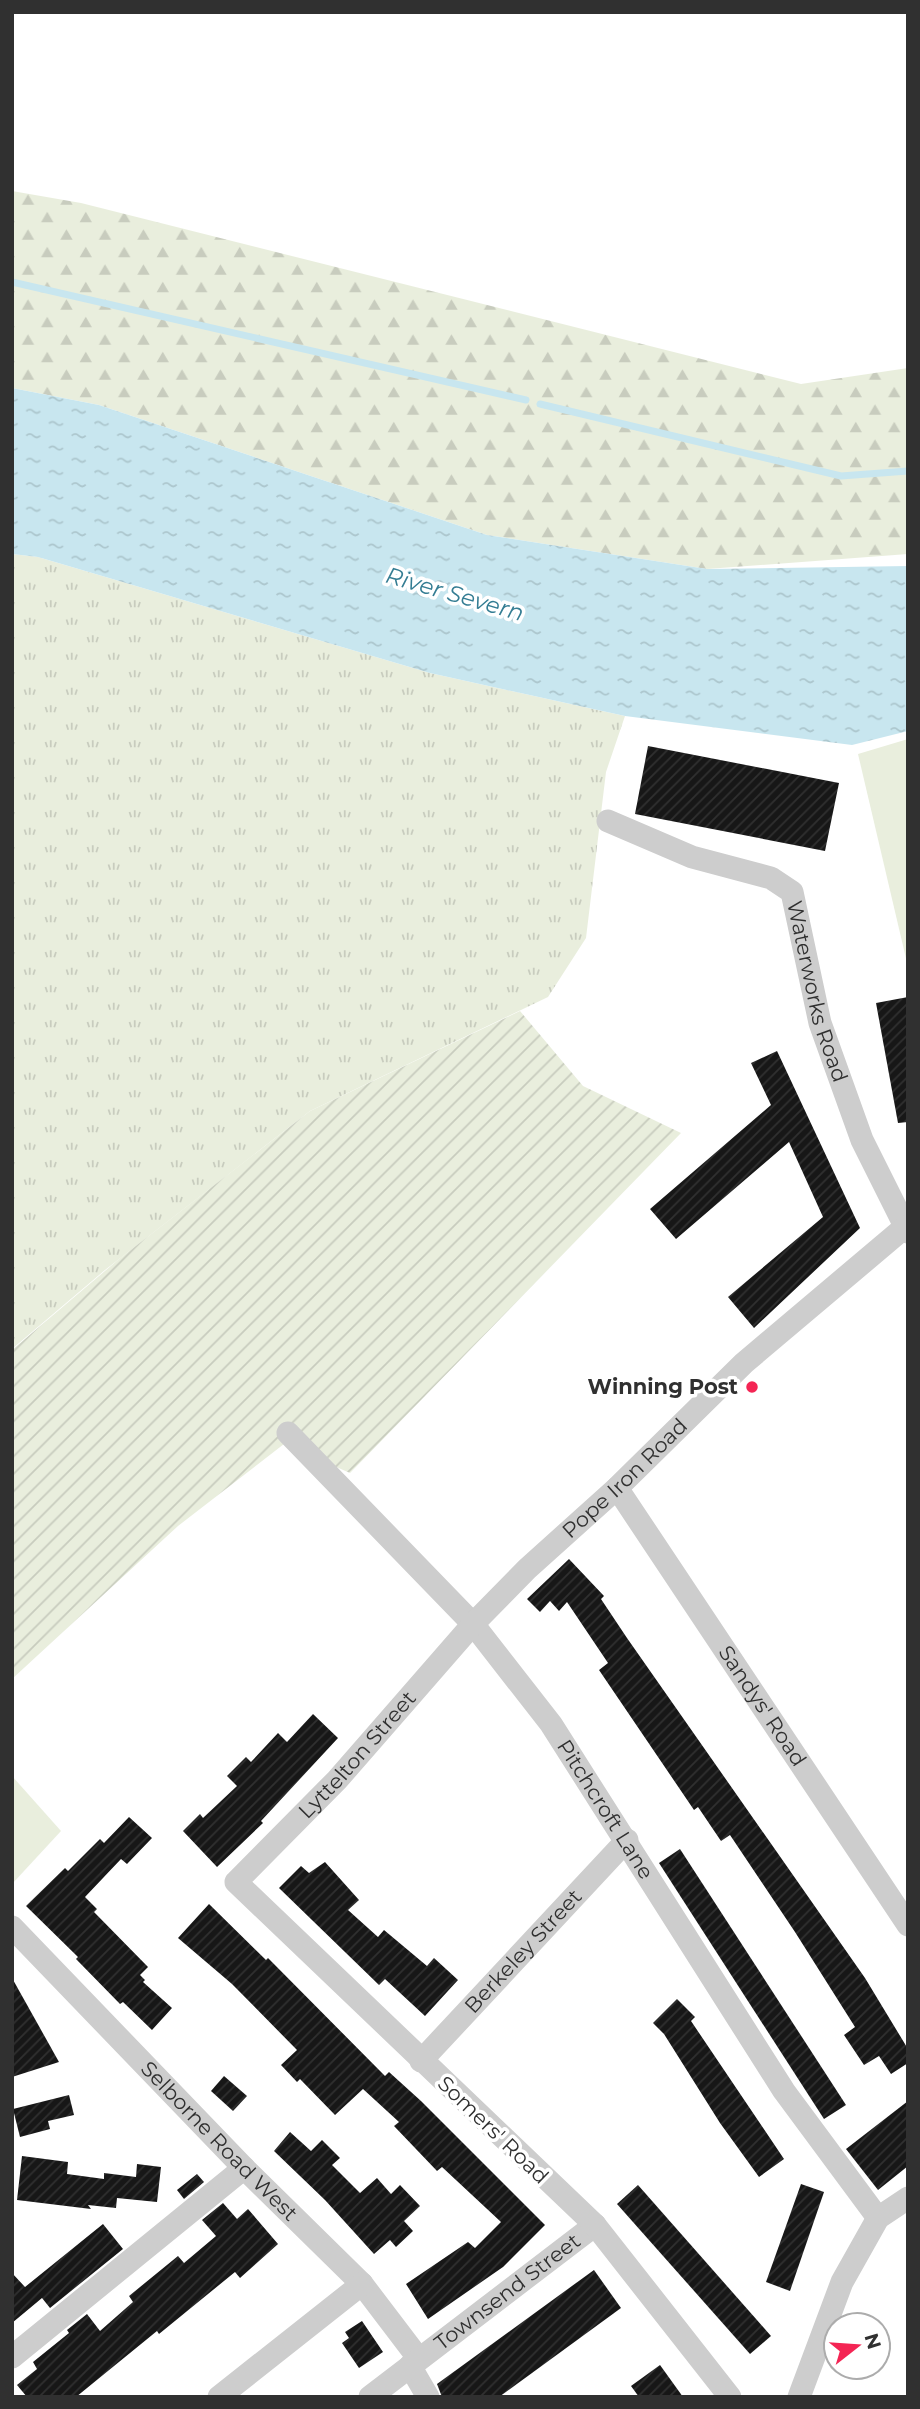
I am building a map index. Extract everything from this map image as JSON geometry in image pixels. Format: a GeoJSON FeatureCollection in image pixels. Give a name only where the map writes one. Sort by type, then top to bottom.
{"type":"FeatureCollection","features":[{"type":"Feature","properties":{"kind":"street","name":"Waterworks Road"},"geometry":{"type":"LineString","coordinates":[[608,821],[692,857],[771,878],[792,892],[820,1023],[862,1140],[906,1230]]}},
{"type":"Feature","properties":{"kind":"street","name":"Pope Iron Road"},"geometry":{"type":"LineString","coordinates":[[473,1624],[527,1569],[617,1488],[744,1363],[906,1230]]}},
{"type":"Feature","properties":{"kind":"street","name":"Pitchcroft Lane"},"geometry":{"type":"LineString","coordinates":[[288,1433],[473,1624],[551,1724],[784,2091],[878,2218]]}},
{"type":"Feature","properties":{"kind":"street","name":"Sandys' Road"},"geometry":{"type":"LineString","coordinates":[[617,1488],[908,1926]]}},
{"type":"Feature","properties":{"kind":"street","name":"Lyttelton Street"},"geometry":{"type":"LineString","coordinates":[[236,1882],[337,1780],[473,1624]]}},
{"type":"Feature","properties":{"kind":"street","name":"Berkeley Street"},"geometry":{"type":"LineString","coordinates":[[421,2061],[627,1840]]}},
{"type":"Feature","properties":{"kind":"street","name":"Somers' Road"},"geometry":{"type":"LineString","coordinates":[[236,1882],[595,2225],[730,2397]]}},
{"type":"Feature","properties":{"kind":"street","name":"Selborne Road West"},"geometry":{"type":"LineString","coordinates":[[12,1927],[244,2168],[362,2284],[415,2363],[428,2397]]}},
{"type":"Feature","properties":{"kind":"street"},"geometry":{"type":"LineString","coordinates":[[12,2357],[244,2168]]}},
{"type":"Feature","properties":{"kind":"street"},"geometry":{"type":"LineString","coordinates":[[799,2397],[842,2282],[878,2218],[908,2198]]}},
{"type":"Feature","properties":{"kind":"street","name":"Townsend Street"},"geometry":{"type":"LineString","coordinates":[[370,2397],[595,2225]]}},
{"type":"Feature","properties":{"kind":"street"},"geometry":{"type":"LineString","coordinates":[[219,2397],[362,2284]]}},
{"type":"Feature","properties":{"kind":"green space"},"geometry":{"type":"Polygon","coordinates":[[[12,191],[81,203],[801,384],[908,368],[908,554],[707,569],[487,535],[99,405],[12,388],[12,191]]]}},
{"type":"Feature","properties":{"kind":"green space"},"geometry":{"type":"Polygon","coordinates":[[[12,554],[38,557],[430,673],[625,716],[606,772],[586,938],[548,997],[310,1111],[105,1270],[12,1349],[12,554]]]}},
{"type":"Feature","properties":{"kind":"green space"},"geometry":{"type":"Polygon","coordinates":[[[908,739],[908,967],[858,754],[908,739]]]}},
{"type":"Feature","properties":{"kind":"green space"},"geometry":{"type":"Polygon","coordinates":[[[520,1011],[583,1086],[681,1133],[350,1473],[284,1444],[178,1526],[12,1679],[12,1350],[119,1259],[310,1111],[520,1011]]]}},
{"type":"Feature","properties":{"kind":"green space"},"geometry":{"type":"Polygon","coordinates":[[[12,1776],[61,1831],[12,1884],[12,1776]]]}},
{"type":"Feature","properties":{"kind":"water","name":"River Severn"},"geometry":{"type":"Polygon","coordinates":[[[12,388],[99,405],[487,535],[707,569],[908,566],[908,731],[852,745],[625,716],[430,673],[38,557],[12,554],[12,388]]]}},
{"type":"Feature","properties":{"kind":"building"},"geometry":{"type":"Polygon","coordinates":[[[648,746],[839,783],[825,851],[635,814],[648,746]]]}},
{"type":"Feature","properties":{"kind":"building"},"geometry":{"type":"Polygon","coordinates":[[[908,997],[908,1122],[898,1123],[876,1003],[908,997]]]}},
{"type":"Feature","properties":{"kind":"building"},"geometry":{"type":"Polygon","coordinates":[[[777,1051],[860,1228],[754,1328],[728,1297],[823,1217],[789,1142],[676,1239],[650,1209],[771,1105],[751,1063],[777,1051]]]}},
{"type":"Feature","properties":{"kind":"building"},"geometry":{"type":"Polygon","coordinates":[[[569,1559],[604,1596],[601,1599],[627,1638],[865,1978],[908,2049],[908,2063],[891,2074],[879,2056],[864,2065],[844,2035],[855,2027],[795,1932],[730,1835],[721,1841],[698,1807],[694,1810],[599,1670],[608,1663],[567,1602],[559,1611],[550,1601],[540,1612],[527,1599],[569,1559]]]}},
{"type":"Feature","properties":{"kind":"building"},"geometry":{"type":"Polygon","coordinates":[[[313,1714],[338,1738],[261,1821],[263,1823],[217,1867],[183,1831],[200,1814],[203,1818],[237,1786],[227,1776],[246,1757],[251,1762],[278,1733],[287,1742],[313,1714]]]}},
{"type":"Feature","properties":{"kind":"building"},"geometry":{"type":"Polygon","coordinates":[[[129,1817],[152,1838],[127,1864],[121,1859],[85,1897],[97,1909],[94,1912],[148,1967],[140,1975],[145,1980],[143,1982],[172,2008],[152,2030],[123,2002],[120,2004],[76,1959],[78,1957],[26,1906],[65,1868],[68,1871],[100,1839],[104,1843],[129,1817]]]}},
{"type":"Feature","properties":{"kind":"building"},"geometry":{"type":"Polygon","coordinates":[[[680,1849],[846,2105],[824,2119],[659,1863],[680,1849]]]}},
{"type":"Feature","properties":{"kind":"building"},"geometry":{"type":"Polygon","coordinates":[[[325,1862],[359,1900],[348,1910],[378,1937],[384,1930],[427,1966],[434,1958],[458,1980],[425,2016],[385,1979],[379,1985],[279,1888],[301,1866],[309,1873],[325,1862]]]}},
{"type":"Feature","properties":{"kind":"building"},"geometry":{"type":"Polygon","coordinates":[[[209,1904],[266,1960],[268,1958],[385,2076],[389,2072],[421,2101],[545,2225],[503,2267],[428,2319],[406,2284],[468,2242],[475,2248],[501,2222],[442,2167],[437,2171],[394,2126],[399,2122],[363,2089],[335,2115],[300,2079],[297,2082],[281,2065],[297,2050],[232,1984],[178,1938],[209,1904]]]}},
{"type":"Feature","properties":{"kind":"building"},"geometry":{"type":"Polygon","coordinates":[[[12,1978],[59,2062],[12,2077],[12,1978]]]}},
{"type":"Feature","properties":{"kind":"building"},"geometry":{"type":"Polygon","coordinates":[[[677,1999],[695,2017],[691,2021],[784,2159],[759,2177],[720,2123],[664,2034],[653,2023],[677,1999]]]}},
{"type":"Feature","properties":{"kind":"building"},"geometry":{"type":"Polygon","coordinates":[[[224,2076],[247,2096],[233,2111],[211,2091],[224,2076]]]}},
{"type":"Feature","properties":{"kind":"building"},"geometry":{"type":"Polygon","coordinates":[[[69,2095],[74,2115],[48,2121],[50,2129],[20,2137],[13,2109],[69,2095]]]}},
{"type":"Feature","properties":{"kind":"building"},"geometry":{"type":"Polygon","coordinates":[[[908,2101],[908,2166],[878,2190],[846,2149],[908,2101]]]}},
{"type":"Feature","properties":{"kind":"building"},"geometry":{"type":"Polygon","coordinates":[[[290,2132],[311,2151],[322,2140],[340,2158],[332,2165],[360,2193],[377,2178],[391,2194],[400,2185],[420,2206],[404,2221],[413,2231],[396,2247],[390,2240],[374,2254],[325,2200],[274,2151],[290,2132]]]}},
{"type":"Feature","properties":{"kind":"building"},"geometry":{"type":"Polygon","coordinates":[[[22,2156],[68,2162],[67,2174],[104,2179],[104,2173],[136,2177],[137,2164],[161,2167],[157,2202],[117,2198],[116,2208],[88,2205],[91,2209],[17,2200],[22,2156]]]}},
{"type":"Feature","properties":{"kind":"building"},"geometry":{"type":"Polygon","coordinates":[[[197,2174],[204,2182],[184,2199],[177,2190],[197,2174]]]}},
{"type":"Feature","properties":{"kind":"building"},"geometry":{"type":"Polygon","coordinates":[[[801,2184],[824,2192],[790,2291],[766,2282],[801,2184]]]}},
{"type":"Feature","properties":{"kind":"building"},"geometry":{"type":"Polygon","coordinates":[[[638,2185],[771,2336],[750,2354],[617,2204],[638,2185]]]}},
{"type":"Feature","properties":{"kind":"building"},"geometry":{"type":"Polygon","coordinates":[[[223,2203],[237,2219],[248,2209],[278,2244],[240,2278],[235,2272],[76,2397],[27,2397],[17,2385],[37,2369],[33,2362],[69,2333],[67,2330],[87,2314],[100,2331],[133,2302],[129,2296],[178,2256],[184,2263],[216,2236],[202,2220],[223,2203]]]}},
{"type":"Feature","properties":{"kind":"building"},"geometry":{"type":"Polygon","coordinates":[[[103,2224],[123,2249],[50,2308],[42,2298],[12,2323],[12,2273],[25,2287],[103,2224]]]}},
{"type":"Feature","properties":{"kind":"building"},"geometry":{"type":"Polygon","coordinates":[[[594,2270],[621,2308],[499,2397],[442,2397],[437,2384],[594,2270]]]}},
{"type":"Feature","properties":{"kind":"building"},"geometry":{"type":"Polygon","coordinates":[[[362,2321],[383,2352],[359,2368],[342,2343],[349,2338],[345,2332],[362,2321]]]}},
{"type":"Feature","properties":{"kind":"building"},"geometry":{"type":"Polygon","coordinates":[[[660,2365],[683,2397],[639,2397],[631,2386],[660,2365]]]}},
{"type":"Feature","properties":{"kind":"waterway"},"geometry":{"type":"LineString","coordinates":[[12,282],[526,400]]}},
{"type":"Feature","properties":{"kind":"waterway"},"geometry":{"type":"LineString","coordinates":[[540,404],[841,476],[908,471]]}},
{"type":"Feature","properties":{"kind":"place","name":"Winning Post"},"geometry":{"type":"Point","coordinates":[752,1387]}}]}
